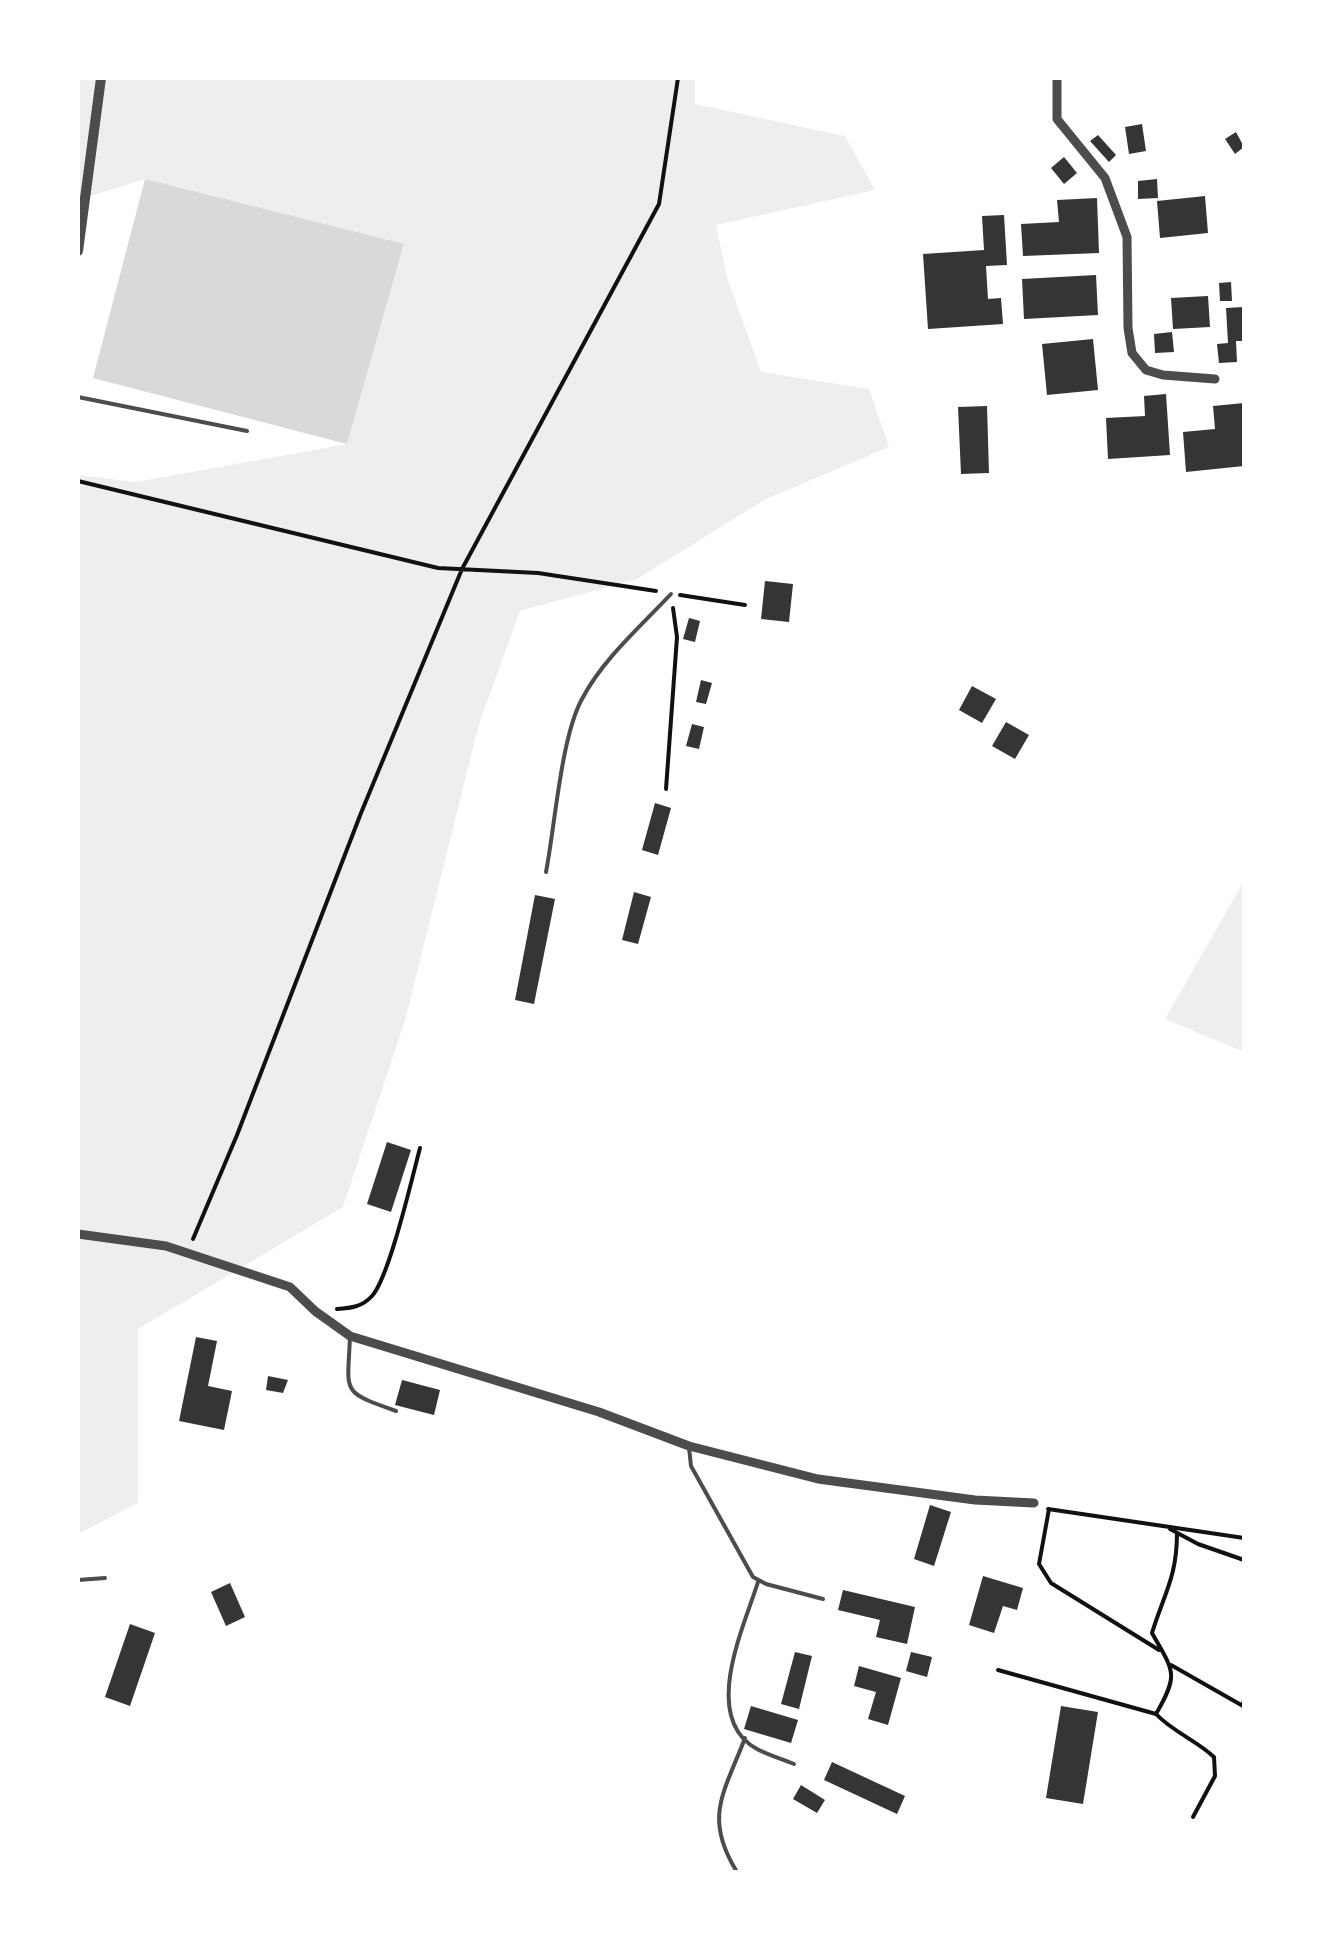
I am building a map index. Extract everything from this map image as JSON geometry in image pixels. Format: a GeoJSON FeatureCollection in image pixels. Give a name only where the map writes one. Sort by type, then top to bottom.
{"type":"FeatureCollection","features":[{"type":"Feature","properties":{"kind":"street"},"geometry":{"type":"LineString","coordinates":[[78,252],[101,78]]}},
{"type":"Feature","properties":{"kind":"street"},"geometry":{"type":"LineString","coordinates":[[1057,78],[1057,118],[1105,178],[1127,237],[1132,353],[1138,363],[1163,375],[1216,379]]}},
{"type":"Feature","properties":{"kind":"street"},"geometry":{"type":"LineString","coordinates":[[78,1234],[166,1246],[290,1287],[350,1336],[599,1412],[689,1446],[818,1479],[974,1500],[1034,1503]]}},
{"type":"Feature","properties":{"kind":"lane"},"geometry":{"type":"LineString","coordinates":[[78,397],[247,430]]}},
{"type":"Feature","properties":{"kind":"lane"},"geometry":{"type":"LineString","coordinates":[[546,872],[569,738],[579,703],[596,676],[671,594]]}},
{"type":"Feature","properties":{"kind":"lane"},"geometry":{"type":"LineString","coordinates":[[350,1336],[349,1385],[358,1397],[396,1410]]}},
{"type":"Feature","properties":{"kind":"lane"},"geometry":{"type":"LineString","coordinates":[[689,1446],[690,1466],[758,1582],[823,1599]]}},
{"type":"Feature","properties":{"kind":"lane"},"geometry":{"type":"LineString","coordinates":[[78,1580],[106,1578]]}},
{"type":"Feature","properties":{"kind":"lane"},"geometry":{"type":"LineString","coordinates":[[758,1582],[727,1691],[734,1727],[754,1748],[794,1764]]}},
{"type":"Feature","properties":{"kind":"lane"},"geometry":{"type":"LineString","coordinates":[[737,1872],[716,1824],[745,1738]]}},
{"type":"Feature","properties":{"kind":"path"},"geometry":{"type":"LineString","coordinates":[[187,1253],[462,569],[659,204],[678,78]]}},
{"type":"Feature","properties":{"kind":"path"},"geometry":{"type":"LineString","coordinates":[[78,481],[438,568],[538,573],[745,605]]}},
{"type":"Feature","properties":{"kind":"path"},"geometry":{"type":"LineString","coordinates":[[666,789],[677,637],[671,594]]}},
{"type":"Feature","properties":{"kind":"path"},"geometry":{"type":"LineString","coordinates":[[315,1311],[359,1307],[374,1294],[420,1148]]}},
{"type":"Feature","properties":{"kind":"path"},"geometry":{"type":"LineString","coordinates":[[1034,1503],[1049,1510],[1244,1538]]}},
{"type":"Feature","properties":{"kind":"path"},"geometry":{"type":"LineString","coordinates":[[1049,1510],[1039,1564],[1052,1583],[1162,1652]]}},
{"type":"Feature","properties":{"kind":"path"},"geometry":{"type":"LineString","coordinates":[[1165,1527],[1244,1560]]}},
{"type":"Feature","properties":{"kind":"path"},"geometry":{"type":"LineString","coordinates":[[1177,1533],[1171,1586],[1152,1633],[1171,1664],[1243,1706],[1244,1698]]}},
{"type":"Feature","properties":{"kind":"path"},"geometry":{"type":"LineString","coordinates":[[1156,1714],[1172,1682],[1171,1664]]}},
{"type":"Feature","properties":{"kind":"path"},"geometry":{"type":"LineString","coordinates":[[998,1670],[1156,1714],[1168,1726],[1199,1743],[1214,1758],[1215,1776],[1193,1817]]}},
{"type":"Feature","properties":{"kind":"shaded area"},"geometry":{"type":"Polygon","coordinates":[[[78,78],[695,78],[695,104],[845,136],[875,190],[716,225],[727,277],[761,372],[869,389],[889,447],[764,500],[637,579],[520,611],[479,724],[406,1017],[343,1207],[138,1329],[138,1503],[78,1534],[78,475],[136,482],[347,444],[404,245],[145,179],[78,200],[78,78]]]}},
{"type":"Feature","properties":{"kind":"shaded area"},"geometry":{"type":"Polygon","coordinates":[[[145,179],[404,244],[347,444],[93,378],[145,179]]]}},
{"type":"Feature","properties":{"kind":"shaded area"},"geometry":{"type":"Polygon","coordinates":[[[1244,881],[1244,1052],[1165,1019],[1244,881]]]}},
{"type":"Feature","properties":{"kind":"building"},"geometry":{"type":"Polygon","coordinates":[[[1142,124],[1146,151],[1129,154],[1125,127],[1142,124]]]}},
{"type":"Feature","properties":{"kind":"building"},"geometry":{"type":"Polygon","coordinates":[[[1236,132],[1244,147],[1235,154],[1225,139],[1236,132]]]}},
{"type":"Feature","properties":{"kind":"building"},"geometry":{"type":"Polygon","coordinates":[[[1098,135],[1116,155],[1109,162],[1090,141],[1098,135]]]}},
{"type":"Feature","properties":{"kind":"building"},"geometry":{"type":"Polygon","coordinates":[[[1064,157],[1077,173],[1064,184],[1051,168],[1064,157]]]}},
{"type":"Feature","properties":{"kind":"building"},"geometry":{"type":"Polygon","coordinates":[[[1157,179],[1158,198],[1138,199],[1138,181],[1157,179]]]}},
{"type":"Feature","properties":{"kind":"building"},"geometry":{"type":"Polygon","coordinates":[[[1205,196],[1208,233],[1160,238],[1157,201],[1205,196]]]}},
{"type":"Feature","properties":{"kind":"building"},"geometry":{"type":"Polygon","coordinates":[[[1097,198],[1099,253],[1023,256],[1021,224],[1059,222],[1057,200],[1097,198]]]}},
{"type":"Feature","properties":{"kind":"building"},"geometry":{"type":"Polygon","coordinates":[[[1004,215],[1007,265],[986,266],[988,299],[1001,298],[1003,324],[928,329],[923,254],[984,250],[982,216],[1004,215]]]}},
{"type":"Feature","properties":{"kind":"building"},"geometry":{"type":"Polygon","coordinates":[[[1096,275],[1098,315],[1024,319],[1022,279],[1096,275]]]}},
{"type":"Feature","properties":{"kind":"building"},"geometry":{"type":"Polygon","coordinates":[[[1231,282],[1232,301],[1220,301],[1219,283],[1231,282]]]}},
{"type":"Feature","properties":{"kind":"building"},"geometry":{"type":"Polygon","coordinates":[[[1208,296],[1210,327],[1173,329],[1171,298],[1208,296]]]}},
{"type":"Feature","properties":{"kind":"building"},"geometry":{"type":"Polygon","coordinates":[[[1244,307],[1244,341],[1236,341],[1237,362],[1219,363],[1217,344],[1228,343],[1226,308],[1244,307]]]}},
{"type":"Feature","properties":{"kind":"building"},"geometry":{"type":"Polygon","coordinates":[[[1172,332],[1174,352],[1155,353],[1154,334],[1172,332]]]}},
{"type":"Feature","properties":{"kind":"building"},"geometry":{"type":"Polygon","coordinates":[[[1093,339],[1098,390],[1047,395],[1042,344],[1093,339]]]}},
{"type":"Feature","properties":{"kind":"building"},"geometry":{"type":"Polygon","coordinates":[[[1166,394],[1170,455],[1108,459],[1106,418],[1145,416],[1144,396],[1166,394]]]}},
{"type":"Feature","properties":{"kind":"building"},"geometry":{"type":"Polygon","coordinates":[[[1244,403],[1244,466],[1186,472],[1183,432],[1215,429],[1213,406],[1244,403]]]}},
{"type":"Feature","properties":{"kind":"building"},"geometry":{"type":"Polygon","coordinates":[[[987,406],[989,473],[961,474],[958,407],[987,406]]]}},
{"type":"Feature","properties":{"kind":"building"},"geometry":{"type":"Polygon","coordinates":[[[765,581],[793,584],[789,622],[761,619],[765,581]]]}},
{"type":"Feature","properties":{"kind":"building"},"geometry":{"type":"Polygon","coordinates":[[[689,618],[700,621],[695,642],[683,639],[689,618]]]}},
{"type":"Feature","properties":{"kind":"building"},"geometry":{"type":"Polygon","coordinates":[[[701,680],[712,683],[706,704],[696,702],[701,680]]]}},
{"type":"Feature","properties":{"kind":"building"},"geometry":{"type":"Polygon","coordinates":[[[972,686],[996,699],[982,723],[959,710],[972,686]]]}},
{"type":"Feature","properties":{"kind":"building"},"geometry":{"type":"Polygon","coordinates":[[[1006,722],[1029,735],[1015,759],[992,746],[1006,722]]]}},
{"type":"Feature","properties":{"kind":"building"},"geometry":{"type":"Polygon","coordinates":[[[692,724],[704,727],[699,749],[686,746],[692,724]]]}},
{"type":"Feature","properties":{"kind":"building"},"geometry":{"type":"Polygon","coordinates":[[[655,803],[671,808],[658,855],[642,850],[655,803]]]}},
{"type":"Feature","properties":{"kind":"building"},"geometry":{"type":"Polygon","coordinates":[[[634,892],[651,897],[638,944],[622,940],[634,892]]]}},
{"type":"Feature","properties":{"kind":"building"},"geometry":{"type":"Polygon","coordinates":[[[535,895],[555,899],[534,1004],[515,1000],[535,895]]]}},
{"type":"Feature","properties":{"kind":"building"},"geometry":{"type":"Polygon","coordinates":[[[387,1142],[411,1150],[391,1212],[367,1204],[387,1142]]]}},
{"type":"Feature","properties":{"kind":"building"},"geometry":{"type":"Polygon","coordinates":[[[196,1337],[217,1341],[208,1386],[232,1391],[224,1430],[179,1421],[196,1337]]]}},
{"type":"Feature","properties":{"kind":"building"},"geometry":{"type":"Polygon","coordinates":[[[268,1376],[288,1380],[283,1393],[266,1390],[268,1376]]]}},
{"type":"Feature","properties":{"kind":"building"},"geometry":{"type":"Polygon","coordinates":[[[402,1380],[440,1390],[434,1415],[395,1405],[402,1380]]]}},
{"type":"Feature","properties":{"kind":"building"},"geometry":{"type":"Polygon","coordinates":[[[930,1505],[951,1512],[934,1566],[914,1559],[930,1505]]]}},
{"type":"Feature","properties":{"kind":"building"},"geometry":{"type":"Polygon","coordinates":[[[983,1576],[1023,1588],[1017,1610],[1003,1606],[994,1633],[969,1625],[983,1576]]]}},
{"type":"Feature","properties":{"kind":"building"},"geometry":{"type":"Polygon","coordinates":[[[230,1583],[245,1617],[226,1626],[211,1592],[230,1583]]]}},
{"type":"Feature","properties":{"kind":"building"},"geometry":{"type":"Polygon","coordinates":[[[843,1590],[915,1607],[907,1644],[876,1637],[880,1620],[838,1610],[843,1590]]]}},
{"type":"Feature","properties":{"kind":"building"},"geometry":{"type":"Polygon","coordinates":[[[130,1624],[155,1633],[130,1706],[105,1697],[130,1624]]]}},
{"type":"Feature","properties":{"kind":"building"},"geometry":{"type":"Polygon","coordinates":[[[795,1652],[812,1656],[799,1709],[781,1704],[795,1652]]]}},
{"type":"Feature","properties":{"kind":"building"},"geometry":{"type":"Polygon","coordinates":[[[911,1652],[932,1657],[927,1677],[906,1671],[911,1652]]]}},
{"type":"Feature","properties":{"kind":"building"},"geometry":{"type":"Polygon","coordinates":[[[859,1666],[901,1678],[888,1725],[868,1719],[876,1692],[854,1686],[859,1666]]]}},
{"type":"Feature","properties":{"kind":"building"},"geometry":{"type":"Polygon","coordinates":[[[751,1706],[798,1720],[791,1743],[744,1729],[751,1706]]]}},
{"type":"Feature","properties":{"kind":"building"},"geometry":{"type":"Polygon","coordinates":[[[1061,1706],[1098,1712],[1083,1804],[1046,1798],[1061,1706]]]}},
{"type":"Feature","properties":{"kind":"building"},"geometry":{"type":"Polygon","coordinates":[[[832,1762],[905,1796],[897,1814],[824,1780],[832,1762]]]}},
{"type":"Feature","properties":{"kind":"building"},"geometry":{"type":"Polygon","coordinates":[[[801,1785],[825,1800],[817,1813],[793,1799],[801,1785]]]}}]}
